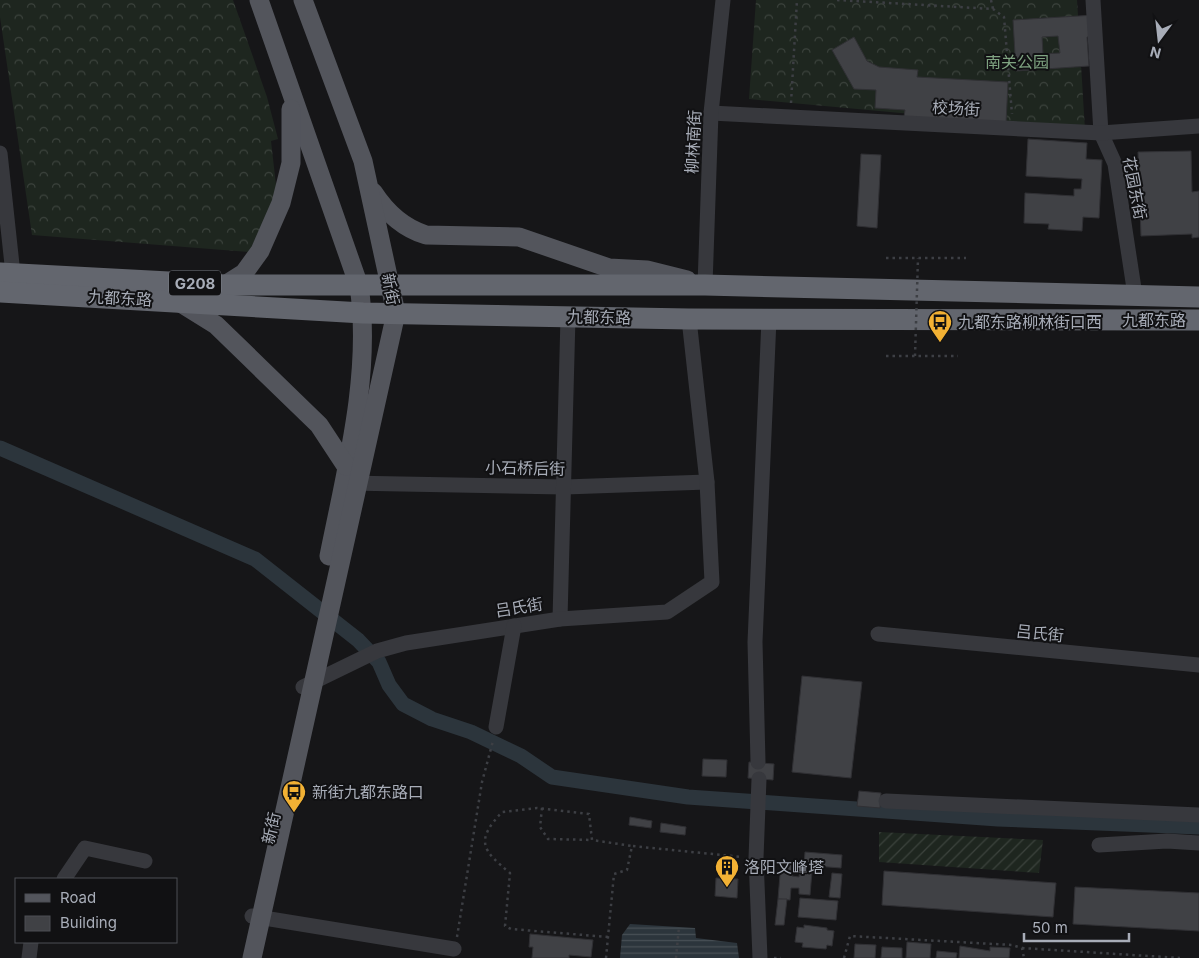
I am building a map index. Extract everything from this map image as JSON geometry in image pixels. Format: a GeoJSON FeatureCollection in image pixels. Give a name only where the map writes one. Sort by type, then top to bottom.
{"type":"FeatureCollection","features":[{"type":"Feature","properties":{"kind":"highway","name":"九都东路"},"geometry":{"type":"LineString","coordinates":[[7,274],[224,284],[359,286],[390,283],[705,285],[1199,296]]}},
{"type":"Feature","properties":{"kind":"highway","name":"九都东路"},"geometry":{"type":"LineString","coordinates":[[0,292],[363,313],[689,319],[1199,320]]}},
{"type":"Feature","properties":{"kind":"main road","name":"新街"},"geometry":{"type":"LineString","coordinates":[[242,958],[256,916],[330,582],[349,478],[361,379],[363,313],[359,286],[259,0]]}},
{"type":"Feature","properties":{"kind":"main road","name":"新街"},"geometry":{"type":"LineString","coordinates":[[304,0],[363,161],[396,313],[349,478]]}},
{"type":"Feature","properties":{"kind":"main road"},"geometry":{"type":"LineString","coordinates":[[224,284],[244,273],[260,251],[281,203],[291,163],[291,96]]}},
{"type":"Feature","properties":{"kind":"main road"},"geometry":{"type":"LineString","coordinates":[[369,186],[383,206],[412,231],[437,236],[519,237],[609,268],[647,270],[705,285]]}},
{"type":"Feature","properties":{"kind":"main road"},"geometry":{"type":"LineString","coordinates":[[180,302],[216,325],[319,425],[349,478]]}},
{"type":"Feature","properties":{"kind":"main road"},"geometry":{"type":"LineString","coordinates":[[252,958],[256,916]]}},
{"type":"Feature","properties":{"kind":"street","name":"柳林南街"},"geometry":{"type":"LineString","coordinates":[[705,285],[711,113],[723,0]]}},
{"type":"Feature","properties":{"kind":"street","name":"花园东街"},"geometry":{"type":"LineString","coordinates":[[1093,0],[1100,133],[1115,164],[1135,295]]}},
{"type":"Feature","properties":{"kind":"street","name":"校场街"},"geometry":{"type":"LineString","coordinates":[[711,113],[1100,133],[1199,126]]}},
{"type":"Feature","properties":{"kind":"street"},"geometry":{"type":"LineString","coordinates":[[0,153],[7,274]]}},
{"type":"Feature","properties":{"kind":"street"},"geometry":{"type":"LineString","coordinates":[[560,619],[565,487],[568,317]]}},
{"type":"Feature","properties":{"kind":"street"},"geometry":{"type":"LineString","coordinates":[[689,319],[707,482]]}},
{"type":"Feature","properties":{"kind":"street"},"geometry":{"type":"LineString","coordinates":[[758,762],[754,642],[769,319]]}},
{"type":"Feature","properties":{"kind":"street","name":"小石桥后街"},"geometry":{"type":"LineString","coordinates":[[349,478],[565,487],[707,482]]}},
{"type":"Feature","properties":{"kind":"street","name":"吕氏街"},"geometry":{"type":"LineString","coordinates":[[308,684],[377,651],[406,643],[560,619],[667,612],[712,582],[707,482]]}},
{"type":"Feature","properties":{"kind":"street"},"geometry":{"type":"LineString","coordinates":[[496,727],[514,626]]}},
{"type":"Feature","properties":{"kind":"street","name":"吕氏街"},"geometry":{"type":"LineString","coordinates":[[878,634],[1199,665]]}},
{"type":"Feature","properties":{"kind":"street"},"geometry":{"type":"LineString","coordinates":[[759,779],[756,858],[760,957]]}},
{"type":"Feature","properties":{"kind":"street"},"geometry":{"type":"LineString","coordinates":[[886,801],[1199,814]]}},
{"type":"Feature","properties":{"kind":"street"},"geometry":{"type":"LineString","coordinates":[[1099,845],[1167,841],[1199,844]]}},
{"type":"Feature","properties":{"kind":"street"},"geometry":{"type":"LineString","coordinates":[[65,878],[85,848],[145,861]]}},
{"type":"Feature","properties":{"kind":"street"},"geometry":{"type":"LineString","coordinates":[[256,916],[454,949]]}},
{"type":"Feature","properties":{"kind":"street"},"geometry":{"type":"LineString","coordinates":[[28,958],[31,943]]}},
{"type":"Feature","properties":{"kind":"path"},"geometry":{"type":"LineString","coordinates":[[791,117],[797,0]]}},
{"type":"Feature","properties":{"kind":"path"},"geometry":{"type":"LineString","coordinates":[[837,0],[993,9],[1004,17],[1013,128]]}},
{"type":"Feature","properties":{"kind":"path"},"geometry":{"type":"LineString","coordinates":[[991,0],[993,9]]}},
{"type":"Feature","properties":{"kind":"path"},"geometry":{"type":"LineString","coordinates":[[886,258],[966,258]]}},
{"type":"Feature","properties":{"kind":"path"},"geometry":{"type":"LineString","coordinates":[[915,356],[918,258]]}},
{"type":"Feature","properties":{"kind":"path"},"geometry":{"type":"LineString","coordinates":[[886,356],[958,356]]}},
{"type":"Feature","properties":{"kind":"path"},"geometry":{"type":"LineString","coordinates":[[454,949],[462,917],[485,772],[496,727]]}},
{"type":"Feature","properties":{"kind":"path"},"geometry":{"type":"LineString","coordinates":[[542,808],[540,827],[548,840],[592,840],[632,846],[756,858]]}},
{"type":"Feature","properties":{"kind":"path"},"geometry":{"type":"LineString","coordinates":[[592,840],[589,814],[542,808],[502,812],[487,828],[485,843],[488,855],[510,873],[505,926],[511,929],[608,937]]}},
{"type":"Feature","properties":{"kind":"path"},"geometry":{"type":"LineString","coordinates":[[606,958],[614,874],[627,870],[632,846]]}},
{"type":"Feature","properties":{"kind":"path"},"geometry":{"type":"LineString","coordinates":[[676,958],[679,927]]}},
{"type":"Feature","properties":{"kind":"path"},"geometry":{"type":"LineString","coordinates":[[844,958],[850,936],[1012,945],[1022,948],[1180,958]]}},
{"type":"Feature","properties":{"kind":"path"},"geometry":{"type":"LineString","coordinates":[[1022,948],[1024,958]]}},
{"type":"Feature","properties":{"kind":"green space"},"geometry":{"type":"Polygon","coordinates":[[[0,0],[233,0],[267,97],[278,139],[271,141],[277,194],[249,252],[32,235],[0,17],[0,0]]]}},
{"type":"Feature","properties":{"kind":"green space","name":"南关公园"},"geometry":{"type":"Polygon","coordinates":[[[756,0],[1077,0],[1085,130],[749,99],[756,0]]]}},
{"type":"Feature","properties":{"kind":"green space"},"geometry":{"type":"Polygon","coordinates":[[[879,832],[1043,840],[1039,873],[879,862],[879,832]]]}},
{"type":"Feature","properties":{"kind":"shaded area"},"geometry":{"type":"Polygon","coordinates":[[[630,924],[695,928],[696,938],[737,943],[739,958],[620,958],[622,935],[630,924]]]}},
{"type":"Feature","properties":{"kind":"building"},"geometry":{"type":"Polygon","coordinates":[[[1095,15],[1097,36],[1087,37],[1089,66],[1016,71],[1013,20],[1095,15]],[[1058,36],[1042,37],[1043,54],[1060,53],[1058,36]]]}},
{"type":"Feature","properties":{"kind":"building"},"geometry":{"type":"Polygon","coordinates":[[[854,37],[867,61],[879,67],[918,70],[917,77],[1008,82],[1006,123],[904,117],[905,110],[875,108],[876,90],[854,89],[832,50],[854,37]]]}},
{"type":"Feature","properties":{"kind":"building"},"geometry":{"type":"Polygon","coordinates":[[[1028,139],[1087,143],[1086,159],[1102,160],[1099,218],[1083,217],[1082,231],[1048,229],[1049,224],[1024,223],[1025,193],[1074,196],[1074,189],[1081,189],[1082,179],[1026,176],[1028,139]]]}},
{"type":"Feature","properties":{"kind":"building"},"geometry":{"type":"Polygon","coordinates":[[[1191,151],[1192,192],[1199,191],[1199,237],[1192,238],[1192,234],[1141,236],[1138,152],[1191,151]]]}},
{"type":"Feature","properties":{"kind":"building"},"geometry":{"type":"Polygon","coordinates":[[[861,154],[881,155],[877,228],[857,226],[861,154]]]}},
{"type":"Feature","properties":{"kind":"building"},"geometry":{"type":"Polygon","coordinates":[[[802,676],[862,682],[851,778],[792,772],[802,676]]]}},
{"type":"Feature","properties":{"kind":"building"},"geometry":{"type":"Polygon","coordinates":[[[703,759],[727,760],[726,777],[702,776],[703,759]]]}},
{"type":"Feature","properties":{"kind":"building"},"geometry":{"type":"Polygon","coordinates":[[[749,762],[774,764],[773,780],[748,778],[749,762]]]}},
{"type":"Feature","properties":{"kind":"building"},"geometry":{"type":"Polygon","coordinates":[[[859,791],[881,793],[880,808],[857,806],[859,791]]]}},
{"type":"Feature","properties":{"kind":"building"},"geometry":{"type":"Polygon","coordinates":[[[630,817],[652,821],[651,828],[629,825],[630,817]]]}},
{"type":"Feature","properties":{"kind":"building"},"geometry":{"type":"Polygon","coordinates":[[[661,823],[686,827],[685,835],[660,832],[661,823]]]}},
{"type":"Feature","properties":{"kind":"building"},"geometry":{"type":"Polygon","coordinates":[[[805,852],[842,855],[841,868],[804,865],[805,852]]]}},
{"type":"Feature","properties":{"kind":"building"},"geometry":{"type":"Polygon","coordinates":[[[781,863],[793,864],[792,876],[799,877],[800,869],[812,871],[810,895],[799,894],[799,888],[791,888],[790,900],[778,899],[781,863]]]}},
{"type":"Feature","properties":{"kind":"building"},"geometry":{"type":"Polygon","coordinates":[[[884,871],[1056,883],[1053,917],[882,905],[884,871]]]}},
{"type":"Feature","properties":{"kind":"building"},"geometry":{"type":"Polygon","coordinates":[[[832,873],[842,874],[840,898],[829,897],[832,873]]]}},
{"type":"Feature","properties":{"kind":"building","name":"洛阳文峰塔"},"geometry":{"type":"Polygon","coordinates":[[[716,878],[738,879],[737,898],[715,896],[716,878]]]}},
{"type":"Feature","properties":{"kind":"building"},"geometry":{"type":"Polygon","coordinates":[[[1075,887],[1199,893],[1199,931],[1073,924],[1075,887]]]}},
{"type":"Feature","properties":{"kind":"building"},"geometry":{"type":"Polygon","coordinates":[[[800,898],[838,901],[836,920],[798,917],[800,898]]]}},
{"type":"Feature","properties":{"kind":"building"},"geometry":{"type":"Polygon","coordinates":[[[778,899],[787,899],[784,925],[775,925],[778,899]]]}},
{"type":"Feature","properties":{"kind":"building"},"geometry":{"type":"Polygon","coordinates":[[[804,925],[827,928],[827,930],[834,931],[832,946],[827,945],[826,949],[802,947],[803,943],[795,942],[797,927],[804,928],[804,925]]]}},
{"type":"Feature","properties":{"kind":"building"},"geometry":{"type":"Polygon","coordinates":[[[530,934],[593,940],[591,957],[569,955],[569,958],[532,958],[533,947],[529,947],[530,934]]]}},
{"type":"Feature","properties":{"kind":"building"},"geometry":{"type":"Polygon","coordinates":[[[907,942],[931,944],[930,958],[906,958],[907,942]]]}},
{"type":"Feature","properties":{"kind":"building"},"geometry":{"type":"Polygon","coordinates":[[[855,944],[876,945],[875,958],[854,958],[855,944]]]}},
{"type":"Feature","properties":{"kind":"building"},"geometry":{"type":"Polygon","coordinates":[[[960,946],[990,951],[990,947],[1010,948],[1009,958],[959,958],[960,946]]]}},
{"type":"Feature","properties":{"kind":"building"},"geometry":{"type":"Polygon","coordinates":[[[882,947],[902,948],[902,958],[881,958],[882,947]]]}},
{"type":"Feature","properties":{"kind":"building"},"geometry":{"type":"Polygon","coordinates":[[[937,951],[957,953],[956,958],[936,958],[937,951]]]}},
{"type":"Feature","properties":{"kind":"waterway"},"geometry":{"type":"LineString","coordinates":[[0,448],[255,559],[358,640],[379,662],[389,685],[403,704],[432,719],[471,732],[521,756],[552,777],[688,797],[998,819],[1199,827]]}},
{"type":"Feature","properties":{"kind":"place","name":"九都东路柳林街口西"},"geometry":{"type":"Point","coordinates":[940,343]}},
{"type":"Feature","properties":{"kind":"place","name":"新街九都东路口"},"geometry":{"type":"Point","coordinates":[294,813]}},
{"type":"Feature","properties":{"kind":"place","name":"洛阳文峰塔"},"geometry":{"type":"Point","coordinates":[727,888]}}]}
